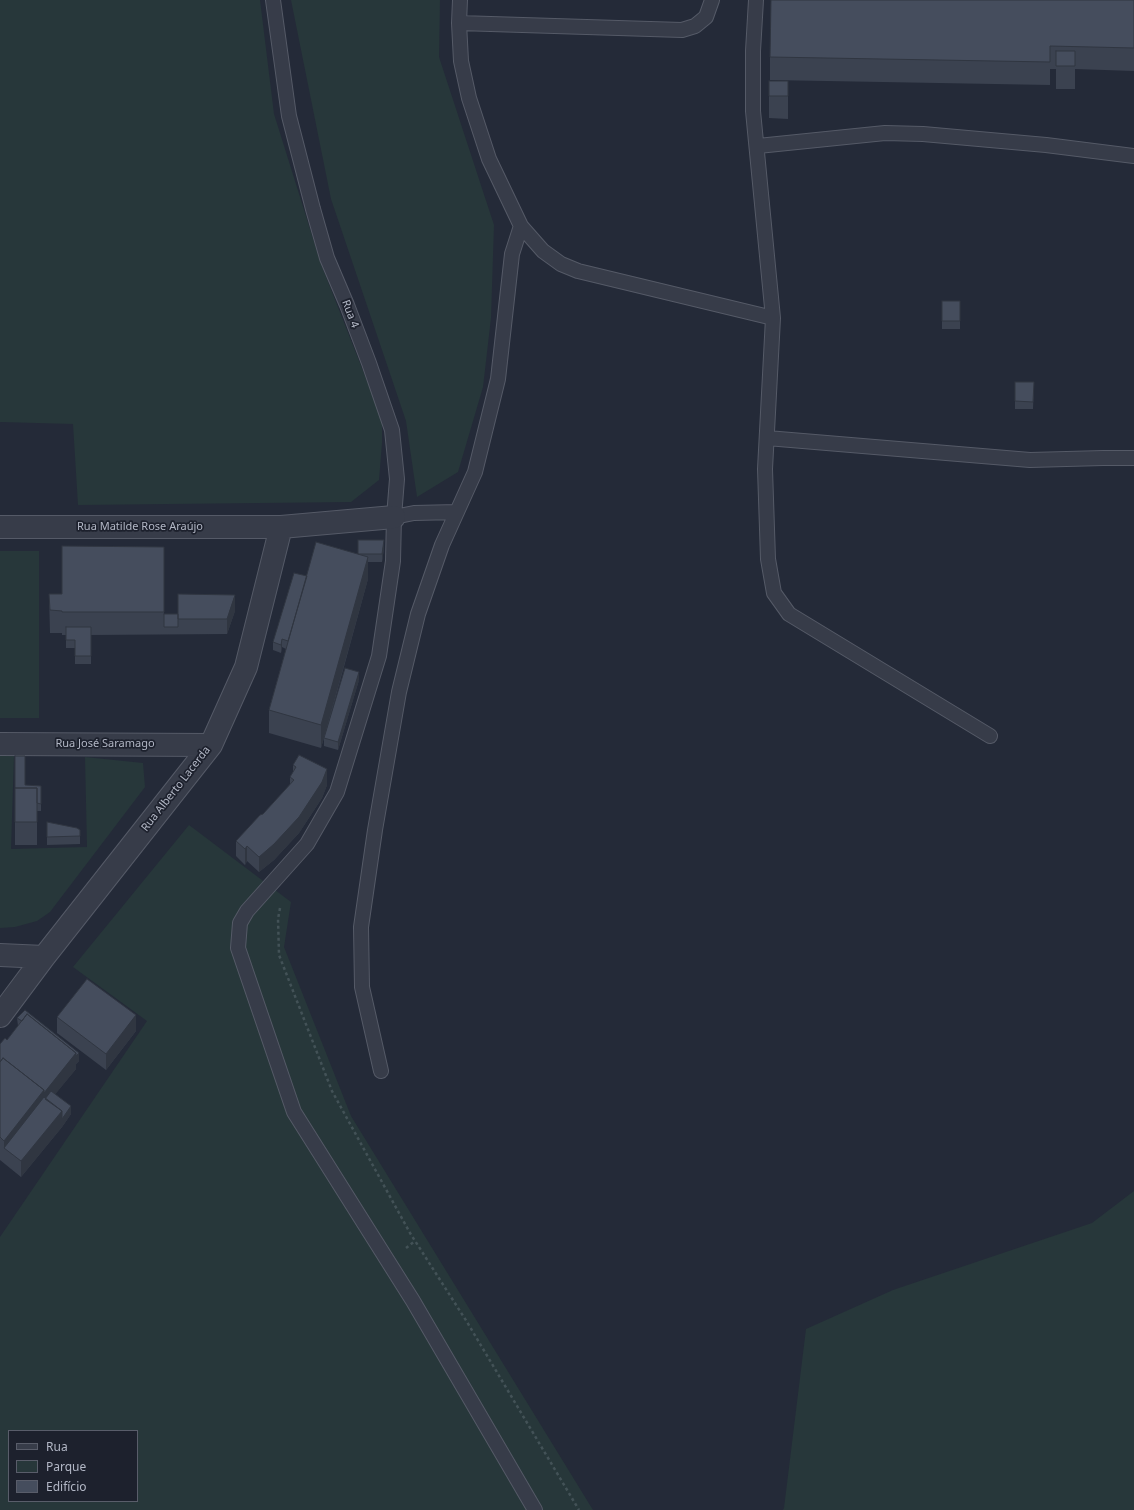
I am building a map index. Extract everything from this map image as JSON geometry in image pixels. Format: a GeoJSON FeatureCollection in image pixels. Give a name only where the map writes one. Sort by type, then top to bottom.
{"type":"FeatureCollection","features":[{"type":"Feature","properties":{"kind":"street"},"geometry":{"type":"LineString","coordinates":[[281,526],[394,517]]}},
{"type":"Feature","properties":{"kind":"street","name":"Rua Matilde Rose Araújo"},"geometry":{"type":"LineString","coordinates":[[0,527],[281,526]]}},
{"type":"Feature","properties":{"kind":"street","name":"Rua Alberto Lacerda"},"geometry":{"type":"LineString","coordinates":[[0,1016],[44,957],[211,744],[246,667],[281,526]]}},
{"type":"Feature","properties":{"kind":"street","name":"Rua José Saramago"},"geometry":{"type":"LineString","coordinates":[[0,744],[211,744]]}},
{"type":"Feature","properties":{"kind":"street"},"geometry":{"type":"LineString","coordinates":[[0,955],[44,957]]}},
{"type":"Feature","properties":{"kind":"lane","name":"Rua 4"},"geometry":{"type":"LineString","coordinates":[[272,0],[289,116],[313,209],[327,258],[355,327],[392,430],[397,479],[393,561],[379,656],[337,792],[306,844],[247,911],[240,923],[238,948],[294,1112],[413,1301],[535,1510]]}},
{"type":"Feature","properties":{"kind":"lane"},"geometry":{"type":"LineString","coordinates":[[460,0],[459,23],[461,61],[469,98],[489,159],[521,226],[543,251],[561,264],[578,271],[773,318]]}},
{"type":"Feature","properties":{"kind":"lane"},"geometry":{"type":"LineString","coordinates":[[459,23],[682,30],[695,26],[706,18],[712,0]]}},
{"type":"Feature","properties":{"kind":"lane"},"geometry":{"type":"LineString","coordinates":[[756,0],[753,51],[753,111],[758,146],[773,318],[765,469],[768,559],[774,593],[789,614],[990,736]]}},
{"type":"Feature","properties":{"kind":"lane"},"geometry":{"type":"LineString","coordinates":[[758,146],[885,133],[922,134],[1046,145],[1134,156]]}},
{"type":"Feature","properties":{"kind":"lane"},"geometry":{"type":"LineString","coordinates":[[381,1071],[362,987],[361,927],[375,830],[401,684],[418,614],[442,545],[474,472],[498,379],[512,254],[521,226]]}},
{"type":"Feature","properties":{"kind":"lane"},"geometry":{"type":"LineString","coordinates":[[767,438],[1030,460],[1134,458]]}},
{"type":"Feature","properties":{"kind":"lane"},"geometry":{"type":"LineString","coordinates":[[394,517],[414,513],[457,512]]}},
{"type":"Feature","properties":{"kind":"path"},"geometry":{"type":"LineString","coordinates":[[281,904],[278,919],[279,955],[332,1091],[410,1233],[467,1322],[579,1510]]}},
{"type":"Feature","properties":{"kind":"green space"},"geometry":{"type":"Polygon","coordinates":[[[0,0],[260,0],[274,114],[321,264],[382,419],[379,480],[351,502],[78,505],[73,424],[0,422],[0,0]]]}},
{"type":"Feature","properties":{"kind":"green space"},"geometry":{"type":"Polygon","coordinates":[[[291,0],[440,0],[439,57],[494,225],[491,318],[483,387],[458,472],[417,497],[406,421],[331,199],[291,0]]]}},
{"type":"Feature","properties":{"kind":"green space"},"geometry":{"type":"Polygon","coordinates":[[[0,551],[39,551],[39,718],[0,718],[0,551]]]}},
{"type":"Feature","properties":{"kind":"green space"},"geometry":{"type":"Polygon","coordinates":[[[0,755],[14,756],[11,849],[87,847],[85,757],[143,763],[145,787],[50,912],[37,921],[15,927],[0,928],[0,755]]]}},
{"type":"Feature","properties":{"kind":"green space"},"geometry":{"type":"Polygon","coordinates":[[[189,825],[291,902],[284,947],[351,1116],[593,1510],[0,1510],[0,1237],[147,1021],[73,967],[189,825]]]}},
{"type":"Feature","properties":{"kind":"green space"},"geometry":{"type":"Polygon","coordinates":[[[1134,1191],[1134,1510],[783,1510],[806,1329],[893,1290],[1092,1223],[1134,1191]]]}},
{"type":"Feature","properties":{"kind":"building"},"geometry":{"type":"Polygon","coordinates":[[[771,0],[1134,0],[1134,48],[1050,46],[1050,62],[770,57],[771,0]]]}},
{"type":"Feature","properties":{"kind":"building"},"geometry":{"type":"Polygon","coordinates":[[[1056,51],[1075,51],[1075,66],[1056,66],[1056,51]]]}},
{"type":"Feature","properties":{"kind":"building"},"geometry":{"type":"Polygon","coordinates":[[[769,81],[788,81],[788,96],[769,96],[769,81]]]}},
{"type":"Feature","properties":{"kind":"building"},"geometry":{"type":"Polygon","coordinates":[[[942,301],[960,301],[960,321],[942,321],[942,301]]]}},
{"type":"Feature","properties":{"kind":"building"},"geometry":{"type":"Polygon","coordinates":[[[1015,382],[1034,382],[1033,402],[1015,401],[1015,382]]]}},
{"type":"Feature","properties":{"kind":"building"},"geometry":{"type":"Polygon","coordinates":[[[358,540],[384,540],[382,554],[358,554],[358,540]]]}},
{"type":"Feature","properties":{"kind":"building"},"geometry":{"type":"Polygon","coordinates":[[[316,542],[368,557],[321,725],[269,710],[316,542]]]}},
{"type":"Feature","properties":{"kind":"building"},"geometry":{"type":"Polygon","coordinates":[[[62,546],[164,547],[164,612],[62,612],[50,610],[49,594],[62,594],[62,546]]]}},
{"type":"Feature","properties":{"kind":"building"},"geometry":{"type":"Polygon","coordinates":[[[294,573],[307,576],[288,641],[282,639],[281,645],[273,642],[294,573]]]}},
{"type":"Feature","properties":{"kind":"building"},"geometry":{"type":"Polygon","coordinates":[[[178,594],[235,595],[227,619],[178,619],[178,594]]]}},
{"type":"Feature","properties":{"kind":"building"},"geometry":{"type":"Polygon","coordinates":[[[164,614],[178,614],[178,627],[164,627],[164,614]]]}},
{"type":"Feature","properties":{"kind":"building"},"geometry":{"type":"Polygon","coordinates":[[[66,627],[91,627],[91,656],[75,656],[75,640],[66,640],[66,627]]]}},
{"type":"Feature","properties":{"kind":"building"},"geometry":{"type":"Polygon","coordinates":[[[345,668],[359,672],[338,742],[324,738],[345,668]]]}},
{"type":"Feature","properties":{"kind":"building"},"geometry":{"type":"Polygon","coordinates":[[[299,755],[327,769],[322,782],[299,817],[274,844],[259,857],[247,846],[245,849],[236,841],[294,780],[290,777],[296,767],[293,765],[299,755]]]}},
{"type":"Feature","properties":{"kind":"building"},"geometry":{"type":"Polygon","coordinates":[[[15,756],[25,756],[25,785],[41,786],[41,804],[37,803],[37,788],[15,788],[15,756]]]}},
{"type":"Feature","properties":{"kind":"building"},"geometry":{"type":"Polygon","coordinates":[[[15,788],[37,788],[37,822],[15,822],[15,788]]]}},
{"type":"Feature","properties":{"kind":"building"},"geometry":{"type":"Polygon","coordinates":[[[47,822],[77,828],[80,830],[80,836],[47,837],[47,822]]]}},
{"type":"Feature","properties":{"kind":"building"},"geometry":{"type":"Polygon","coordinates":[[[87,979],[136,1015],[106,1054],[57,1017],[87,979]]]}},
{"type":"Feature","properties":{"kind":"building"},"geometry":{"type":"Polygon","coordinates":[[[25,1010],[79,1053],[76,1056],[76,1053],[27,1014],[22,1021],[17,1018],[25,1010]]]}},
{"type":"Feature","properties":{"kind":"building"},"geometry":{"type":"Polygon","coordinates":[[[27,1014],[76,1053],[44,1093],[44,1090],[3,1058],[0,1062],[0,1044],[5,1038],[7,1040],[27,1014]]]}},
{"type":"Feature","properties":{"kind":"building"},"geometry":{"type":"Polygon","coordinates":[[[3,1058],[44,1090],[4,1141],[0,1137],[0,1062],[3,1058]]]}},
{"type":"Feature","properties":{"kind":"building"},"geometry":{"type":"Polygon","coordinates":[[[51,1091],[71,1106],[62,1119],[62,1111],[45,1099],[51,1091]]]}},
{"type":"Feature","properties":{"kind":"building"},"geometry":{"type":"Polygon","coordinates":[[[44,1097],[62,1111],[21,1161],[4,1148],[44,1097]]]}}]}
